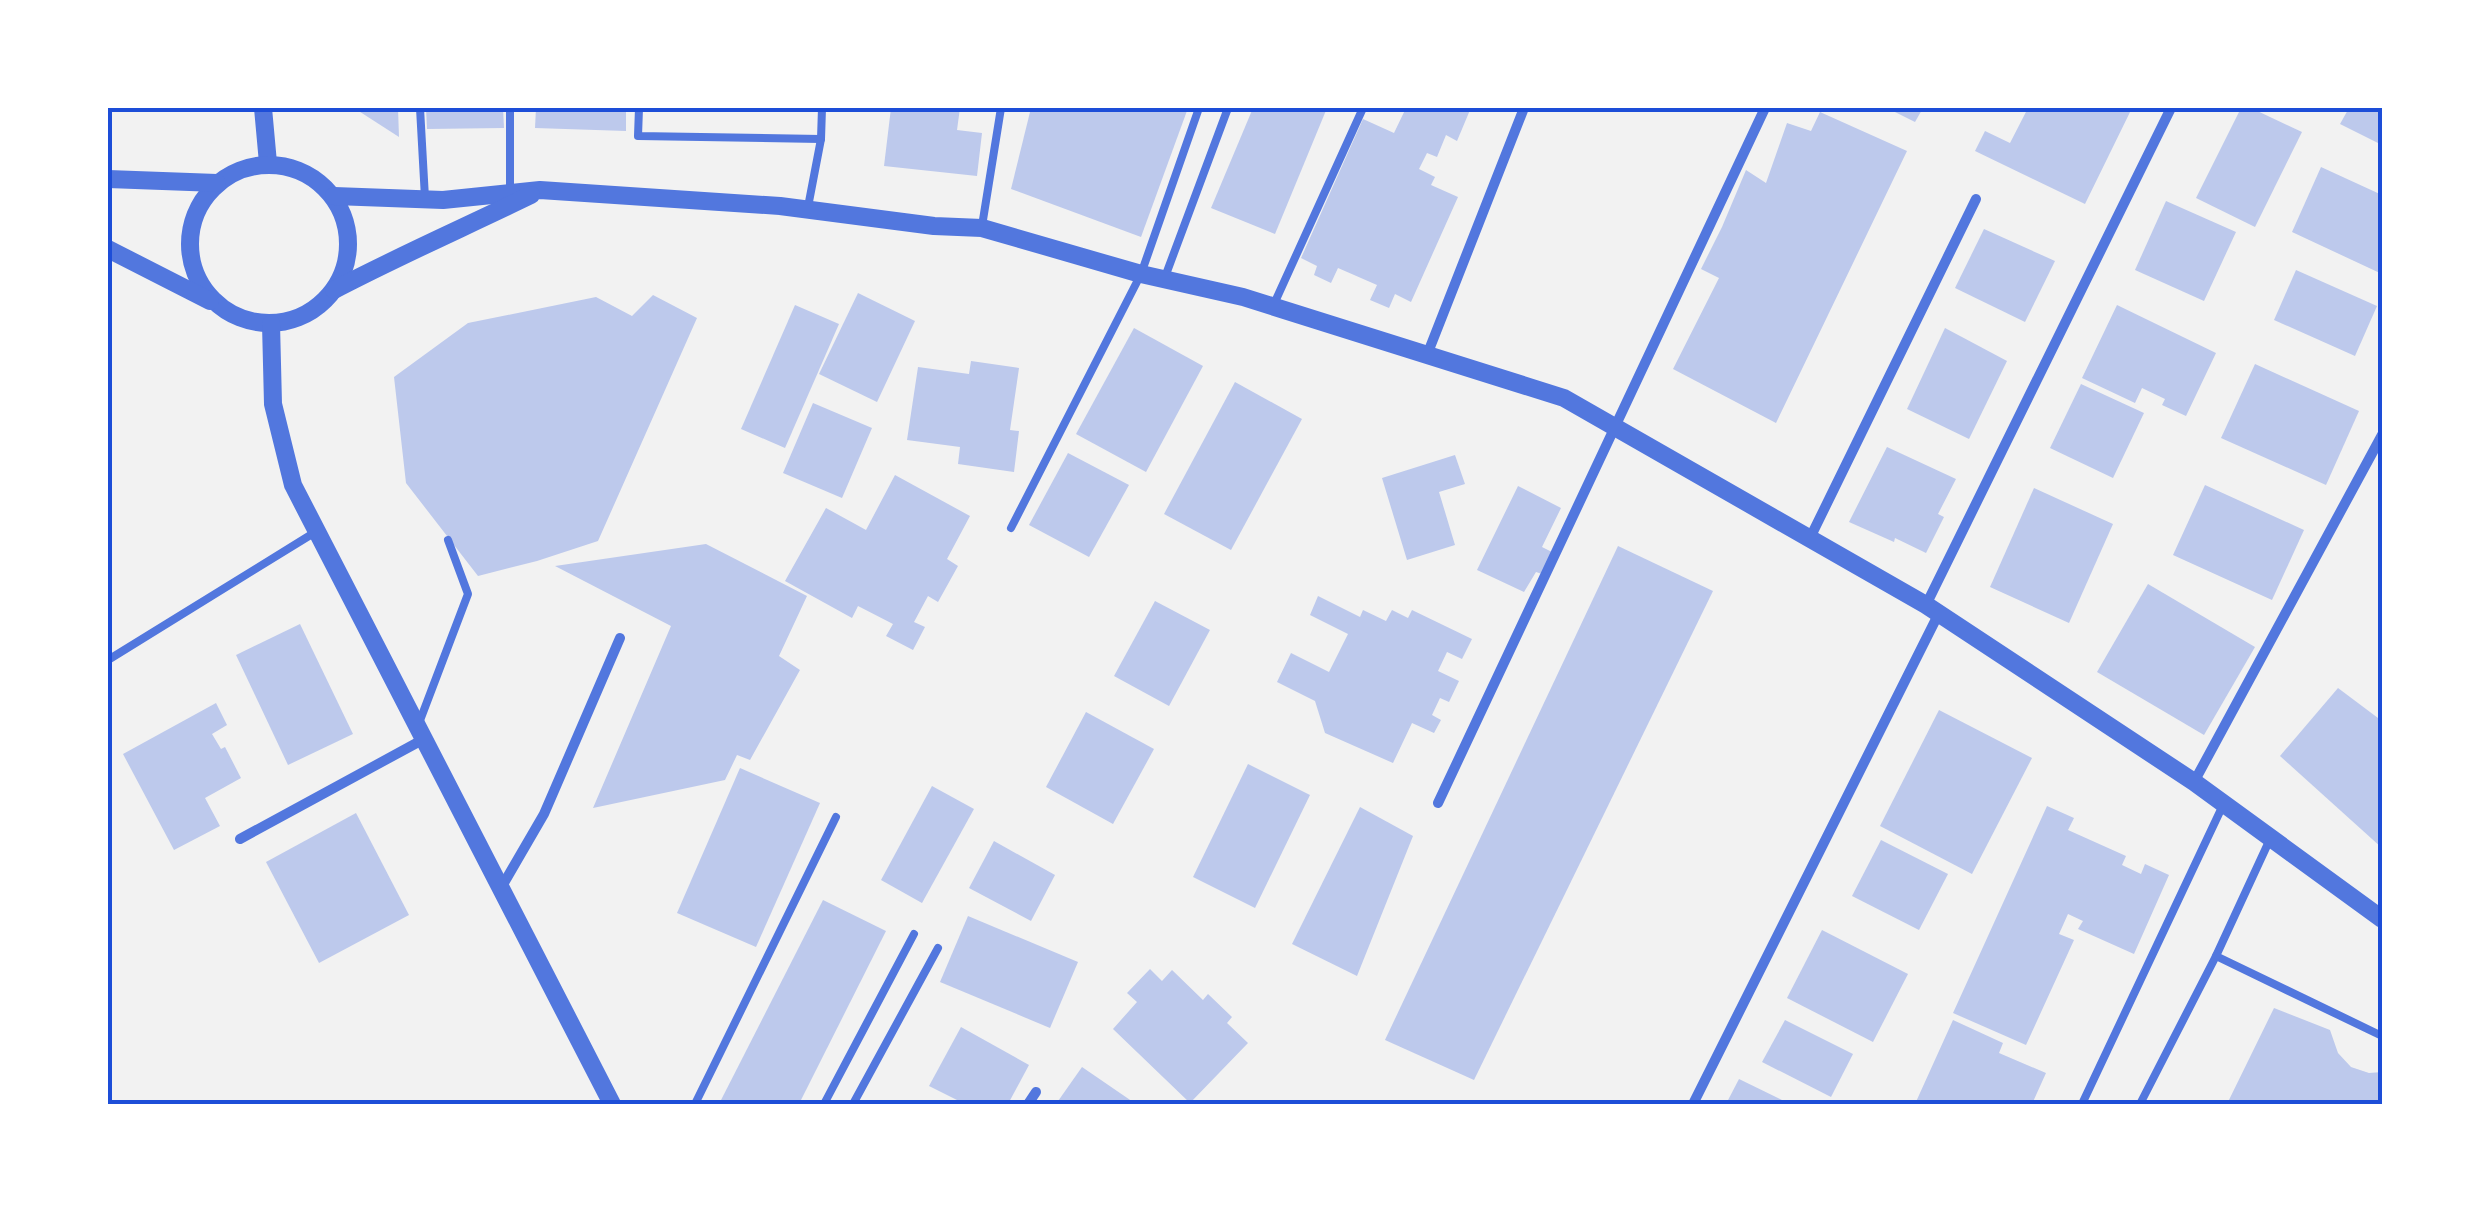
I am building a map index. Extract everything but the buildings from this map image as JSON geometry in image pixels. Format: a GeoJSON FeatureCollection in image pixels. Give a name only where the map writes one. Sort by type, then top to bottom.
{"type":"FeatureCollection","features":[{"type":"Feature","properties":{"kind":"street"},"geometry":{"type":"LineString","coordinates":[[263,108],[268,163]]}},
{"type":"Feature","properties":{"kind":"street"},"geometry":{"type":"LineString","coordinates":[[1426,355],[1524,108]]}},
{"type":"Feature","properties":{"kind":"street"},"geometry":{"type":"LineString","coordinates":[[1438,803],[1764,108]]}},
{"type":"Feature","properties":{"kind":"street"},"geometry":{"type":"LineString","coordinates":[[1693,1104],[2171,108]]}},
{"type":"Feature","properties":{"kind":"street"},"geometry":{"type":"LineString","coordinates":[[108,249],[244,320],[271,324],[296,320],[334,290],[346,268],[350,243],[345,218],[334,196],[316,178],[293,167],[268,163],[240,169],[217,183],[199,205],[190,231],[190,259],[201,285],[219,306]]}},
{"type":"Feature","properties":{"kind":"street"},"geometry":{"type":"LineString","coordinates":[[108,179],[217,183]]}},
{"type":"Feature","properties":{"kind":"street"},"geometry":{"type":"LineString","coordinates":[[334,196],[444,200],[540,190],[808,209],[934,226],[982,228],[1142,274],[1273,306],[1564,398],[1932,609],[2194,782],[2382,919]]}},
{"type":"Feature","properties":{"kind":"street"},"geometry":{"type":"LineString","coordinates":[[334,290],[540,190]]}},
{"type":"Feature","properties":{"kind":"street"},"geometry":{"type":"LineString","coordinates":[[1810,538],[1976,199]]}},
{"type":"Feature","properties":{"kind":"street"},"geometry":{"type":"LineString","coordinates":[[271,324],[273,404],[294,485],[612,1104]]}},
{"type":"Feature","properties":{"kind":"street"},"geometry":{"type":"LineString","coordinates":[[2194,782],[2382,435]]}},
{"type":"Feature","properties":{"kind":"street"},"geometry":{"type":"LineString","coordinates":[[501,889],[544,814],[620,638]]}},
{"type":"Feature","properties":{"kind":"street"},"geometry":{"type":"LineString","coordinates":[[240,839],[421,732]]}},
{"type":"Feature","properties":{"kind":"street"},"geometry":{"type":"LineString","coordinates":[[1028,1104],[1036,1092]]}},
{"type":"Feature","properties":{"kind":"lane"},"geometry":{"type":"LineString","coordinates":[[420,108],[425,200]]}},
{"type":"Feature","properties":{"kind":"lane"},"geometry":{"type":"LineString","coordinates":[[510,108],[510,193]]}},
{"type":"Feature","properties":{"kind":"lane"},"geometry":{"type":"LineString","coordinates":[[640,108],[638,136],[821,139]]}},
{"type":"Feature","properties":{"kind":"lane"},"geometry":{"type":"LineString","coordinates":[[808,209],[821,139],[822,108]]}},
{"type":"Feature","properties":{"kind":"lane"},"geometry":{"type":"LineString","coordinates":[[982,228],[1002,108]]}},
{"type":"Feature","properties":{"kind":"lane"},"geometry":{"type":"LineString","coordinates":[[1011,528],[1142,274],[1200,108]]}},
{"type":"Feature","properties":{"kind":"lane"},"geometry":{"type":"LineString","coordinates":[[1164,279],[1228,108]]}},
{"type":"Feature","properties":{"kind":"lane"},"geometry":{"type":"LineString","coordinates":[[1273,306],[1363,108]]}},
{"type":"Feature","properties":{"kind":"lane"},"geometry":{"type":"LineString","coordinates":[[108,660],[318,531]]}},
{"type":"Feature","properties":{"kind":"lane"},"geometry":{"type":"LineString","coordinates":[[421,732],[468,594],[448,540]]}},
{"type":"Feature","properties":{"kind":"lane"},"geometry":{"type":"LineString","coordinates":[[2082,1104],[2224,803]]}},
{"type":"Feature","properties":{"kind":"lane"},"geometry":{"type":"LineString","coordinates":[[695,1104],[836,817]]}},
{"type":"Feature","properties":{"kind":"lane"},"geometry":{"type":"LineString","coordinates":[[2140,1104],[2216,956],[2271,837]]}},
{"type":"Feature","properties":{"kind":"lane"},"geometry":{"type":"LineString","coordinates":[[824,1104],[914,934]]}},
{"type":"Feature","properties":{"kind":"lane"},"geometry":{"type":"LineString","coordinates":[[853,1104],[938,948]]}},
{"type":"Feature","properties":{"kind":"lane"},"geometry":{"type":"LineString","coordinates":[[2216,956],[2382,1036]]}}]}
